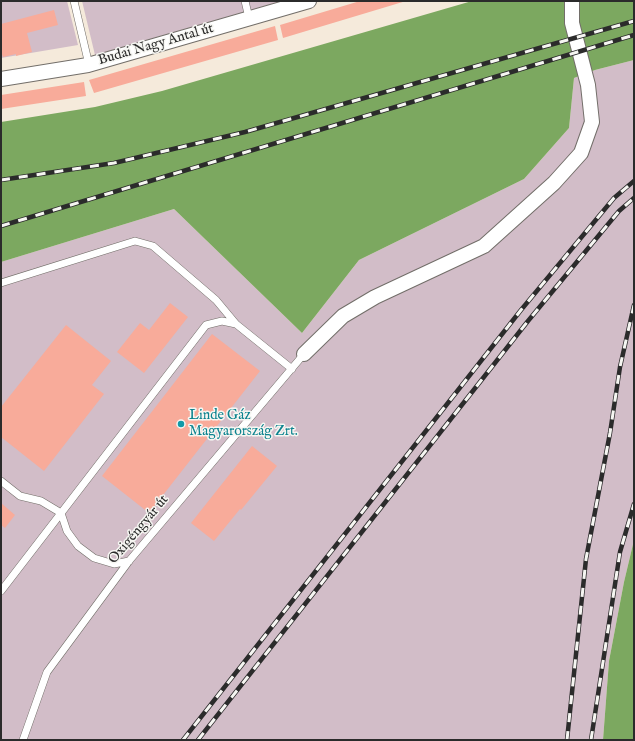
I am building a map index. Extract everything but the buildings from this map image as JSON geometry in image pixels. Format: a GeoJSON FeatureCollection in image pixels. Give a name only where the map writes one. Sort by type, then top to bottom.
{"type":"FeatureCollection","features":[{"type":"Feature","properties":{"kind":"street","name":"Budai Nagy Antal út"},"geometry":{"type":"LineString","coordinates":[[1,79],[89,65],[309,1]]}},
{"type":"Feature","properties":{"kind":"street"},"geometry":{"type":"LineString","coordinates":[[304,354],[343,316],[375,297],[484,246],[554,183],[581,153],[592,122],[588,85],[572,23],[572,1]]}},
{"type":"Feature","properties":{"kind":"lane"},"geometry":{"type":"LineString","coordinates":[[74,1],[89,65]]}},
{"type":"Feature","properties":{"kind":"lane"},"geometry":{"type":"LineString","coordinates":[[245,1],[249,18]]}},
{"type":"Feature","properties":{"kind":"lane"},"geometry":{"type":"LineString","coordinates":[[1,283],[135,241],[153,246],[216,300],[236,324],[292,369]]}},
{"type":"Feature","properties":{"kind":"lane"},"geometry":{"type":"LineString","coordinates":[[1,592],[206,325],[222,321],[236,324]]}},
{"type":"Feature","properties":{"kind":"lane","name":"Oxigéngyár út"},"geometry":{"type":"LineString","coordinates":[[23,740],[48,672],[129,561],[304,354]]}},
{"type":"Feature","properties":{"kind":"lane"},"geometry":{"type":"LineString","coordinates":[[1,481],[20,496],[40,501],[61,513],[67,531],[78,546],[94,558],[114,564],[129,561]]}},
{"type":"Feature","properties":{"kind":"shaded area"},"geometry":{"type":"Polygon","coordinates":[[[1,1],[67,1],[78,45],[1,58],[1,1]]]}},
{"type":"Feature","properties":{"kind":"shaded area"},"geometry":{"type":"Polygon","coordinates":[[[82,1],[282,1],[95,55],[82,1]]]}},
{"type":"Feature","properties":{"kind":"shaded area"},"geometry":{"type":"Polygon","coordinates":[[[634,60],[634,540],[624,582],[609,661],[603,740],[1,740],[1,262],[174,209],[302,333],[359,260],[524,179],[569,128],[574,78],[595,70],[634,60]]]}},
{"type":"Feature","properties":{"kind":"green space"},"geometry":{"type":"Polygon","coordinates":[[[472,1],[634,1],[634,60],[595,70],[574,78],[569,128],[524,179],[359,260],[302,333],[174,209],[1,262],[1,122],[95,107],[162,91],[472,1]]]}},
{"type":"Feature","properties":{"kind":"green space"},"geometry":{"type":"Polygon","coordinates":[[[634,540],[634,740],[603,740],[609,661],[624,582],[634,540]]]}},
{"type":"Feature","properties":{"kind":"railway"},"geometry":{"type":"LineString","coordinates":[[1,180],[114,163],[245,132],[634,21]]}},
{"type":"Feature","properties":{"kind":"railway"},"geometry":{"type":"LineString","coordinates":[[1,226],[634,35]]}},
{"type":"Feature","properties":{"kind":"railway"},"geometry":{"type":"LineString","coordinates":[[183,740],[521,310],[614,198],[634,181]]}},
{"type":"Feature","properties":{"kind":"railway"},"geometry":{"type":"LineString","coordinates":[[198,740],[528,321],[619,211],[634,198]]}},
{"type":"Feature","properties":{"kind":"railway"},"geometry":{"type":"LineString","coordinates":[[567,740],[586,559],[610,433],[620,367],[634,305]]}},
{"type":"Feature","properties":{"kind":"railway"},"geometry":{"type":"LineString","coordinates":[[591,740],[620,552],[634,504]]}},
{"type":"Feature","properties":{"kind":"place","name":"Linde Gáz Magyarország Zrt."},"geometry":{"type":"Point","coordinates":[181,424]}}]}
